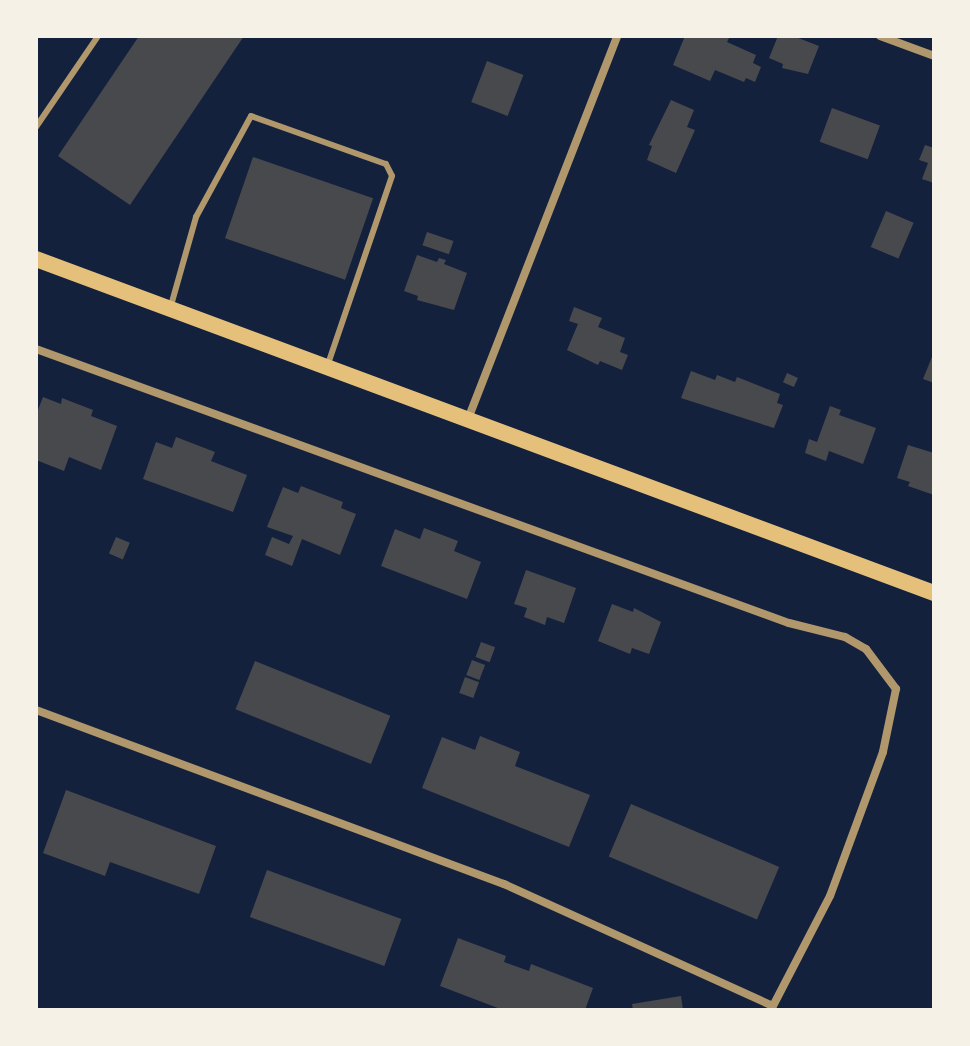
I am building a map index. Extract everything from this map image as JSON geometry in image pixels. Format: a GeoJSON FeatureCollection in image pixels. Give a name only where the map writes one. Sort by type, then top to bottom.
{"type":"FeatureCollection","features":[{"type":"Feature","properties":{"kind":"main road"},"geometry":{"type":"LineString","coordinates":[[36,259],[934,593]]}},
{"type":"Feature","properties":{"kind":"street"},"geometry":{"type":"LineString","coordinates":[[468,419],[617,36]]}},
{"type":"Feature","properties":{"kind":"street"},"geometry":{"type":"LineString","coordinates":[[880,36],[934,56]]}},
{"type":"Feature","properties":{"kind":"street"},"geometry":{"type":"LineString","coordinates":[[36,349],[759,613],[845,637],[866,649],[896,689],[883,752],[830,896],[772,1008],[504,884],[36,710]]}},
{"type":"Feature","properties":{"kind":"lane"},"geometry":{"type":"LineString","coordinates":[[36,127],[98,36]]}},
{"type":"Feature","properties":{"kind":"lane"},"geometry":{"type":"LineString","coordinates":[[170,309],[196,217],[251,116],[386,164],[392,176],[327,367]]}},
{"type":"Feature","properties":{"kind":"building"},"geometry":{"type":"Polygon","coordinates":[[[139,36],[244,36],[130,205],[58,156],[139,36]]]}},
{"type":"Feature","properties":{"kind":"building"},"geometry":{"type":"Polygon","coordinates":[[[685,36],[730,36],[727,42],[756,55],[753,63],[761,67],[755,82],[746,78],[744,82],[715,70],[710,81],[673,65],[685,36]]]}},
{"type":"Feature","properties":{"kind":"building"},"geometry":{"type":"Polygon","coordinates":[[[778,36],[793,36],[819,46],[808,74],[782,68],[783,64],[769,58],[778,36]]]}},
{"type":"Feature","properties":{"kind":"building"},"geometry":{"type":"Polygon","coordinates":[[[487,61],[523,75],[508,116],[471,102],[487,61]]]}},
{"type":"Feature","properties":{"kind":"building"},"geometry":{"type":"Polygon","coordinates":[[[671,100],[694,110],[687,127],[695,130],[676,173],[647,160],[652,146],[649,145],[671,100]]]}},
{"type":"Feature","properties":{"kind":"building"},"geometry":{"type":"Polygon","coordinates":[[[832,108],[880,125],[868,159],[820,142],[832,108]]]}},
{"type":"Feature","properties":{"kind":"building"},"geometry":{"type":"Polygon","coordinates":[[[925,145],[934,148],[934,183],[922,179],[928,163],[919,160],[925,145]]]}},
{"type":"Feature","properties":{"kind":"building"},"geometry":{"type":"Polygon","coordinates":[[[253,157],[373,198],[345,280],[225,238],[253,157]]]}},
{"type":"Feature","properties":{"kind":"building"},"geometry":{"type":"Polygon","coordinates":[[[886,211],[914,223],[898,259],[871,247],[886,211]]]}},
{"type":"Feature","properties":{"kind":"building"},"geometry":{"type":"Polygon","coordinates":[[[427,232],[453,241],[449,254],[422,245],[427,232]]]}},
{"type":"Feature","properties":{"kind":"building"},"geometry":{"type":"Polygon","coordinates":[[[417,255],[437,262],[439,258],[446,260],[444,264],[467,273],[454,310],[417,300],[418,296],[404,291],[417,255]]]}},
{"type":"Feature","properties":{"kind":"building"},"geometry":{"type":"Polygon","coordinates":[[[574,307],[602,318],[598,327],[625,338],[620,352],[628,355],[622,370],[600,361],[598,365],[567,350],[578,324],[569,321],[574,307]]]}},
{"type":"Feature","properties":{"kind":"building"},"geometry":{"type":"Polygon","coordinates":[[[934,352],[934,383],[923,379],[934,352]]]}},
{"type":"Feature","properties":{"kind":"building"},"geometry":{"type":"Polygon","coordinates":[[[691,371],[715,380],[717,375],[735,382],[737,377],[780,394],[777,403],[783,405],[774,428],[681,398],[691,371]]]}},
{"type":"Feature","properties":{"kind":"building"},"geometry":{"type":"Polygon","coordinates":[[[787,373],[798,378],[794,387],[783,382],[787,373]]]}},
{"type":"Feature","properties":{"kind":"building"},"geometry":{"type":"Polygon","coordinates":[[[43,397],[61,404],[62,398],[93,410],[91,416],[117,426],[101,470],[69,457],[64,471],[36,460],[36,415],[43,397]]]}},
{"type":"Feature","properties":{"kind":"building"},"geometry":{"type":"Polygon","coordinates":[[[830,406],[841,410],[839,415],[876,428],[863,464],[829,451],[826,461],[805,453],[809,439],[817,442],[830,406]]]}},
{"type":"Feature","properties":{"kind":"building"},"geometry":{"type":"Polygon","coordinates":[[[176,437],[215,452],[211,461],[247,475],[233,512],[143,479],[156,442],[172,448],[176,437]]]}},
{"type":"Feature","properties":{"kind":"building"},"geometry":{"type":"Polygon","coordinates":[[[908,445],[934,453],[934,495],[908,486],[910,482],[897,478],[908,445]]]}},
{"type":"Feature","properties":{"kind":"building"},"geometry":{"type":"Polygon","coordinates":[[[301,486],[343,502],[341,508],[356,514],[340,555],[302,539],[292,566],[265,555],[272,537],[289,544],[293,536],[267,527],[283,487],[298,493],[301,486]]]}},
{"type":"Feature","properties":{"kind":"building"},"geometry":{"type":"Polygon","coordinates":[[[424,528],[458,541],[454,551],[481,562],[467,599],[381,566],[395,529],[420,539],[424,528]]]}},
{"type":"Feature","properties":{"kind":"building"},"geometry":{"type":"Polygon","coordinates":[[[116,537],[130,543],[123,559],[109,554],[116,537]]]}},
{"type":"Feature","properties":{"kind":"building"},"geometry":{"type":"Polygon","coordinates":[[[526,570],[576,588],[564,623],[547,617],[545,625],[524,617],[527,608],[514,604],[526,570]]]}},
{"type":"Feature","properties":{"kind":"building"},"geometry":{"type":"Polygon","coordinates":[[[612,604],[633,612],[634,608],[661,622],[649,654],[632,648],[630,654],[598,641],[612,604]]]}},
{"type":"Feature","properties":{"kind":"building"},"geometry":{"type":"Polygon","coordinates":[[[481,642],[495,647],[490,662],[476,657],[481,642]]]}},
{"type":"Feature","properties":{"kind":"building"},"geometry":{"type":"Polygon","coordinates":[[[472,660],[485,665],[479,680],[466,675],[472,660]]]}},
{"type":"Feature","properties":{"kind":"building"},"geometry":{"type":"Polygon","coordinates":[[[255,661],[390,716],[371,764],[236,709],[255,661]]]}},
{"type":"Feature","properties":{"kind":"building"},"geometry":{"type":"Polygon","coordinates":[[[465,677],[479,682],[473,698],[459,693],[465,677]]]}},
{"type":"Feature","properties":{"kind":"building"},"geometry":{"type":"Polygon","coordinates":[[[480,736],[520,752],[515,766],[590,795],[569,847],[422,788],[442,737],[475,750],[480,736]]]}},
{"type":"Feature","properties":{"kind":"building"},"geometry":{"type":"Polygon","coordinates":[[[66,790],[216,846],[199,894],[110,862],[105,876],[43,853],[66,790]]]}},
{"type":"Feature","properties":{"kind":"building"},"geometry":{"type":"Polygon","coordinates":[[[631,804],[779,867],[757,919],[609,856],[631,804]]]}},
{"type":"Feature","properties":{"kind":"building"},"geometry":{"type":"Polygon","coordinates":[[[267,870],[401,919],[384,966],[250,917],[267,870]]]}},
{"type":"Feature","properties":{"kind":"building"},"geometry":{"type":"Polygon","coordinates":[[[458,938],[506,956],[504,962],[529,971],[531,964],[593,988],[585,1010],[503,1010],[440,986],[458,938]]]}},
{"type":"Feature","properties":{"kind":"building"},"geometry":{"type":"Polygon","coordinates":[[[681,996],[683,1010],[633,1010],[632,1004],[681,996]]]}}]}
